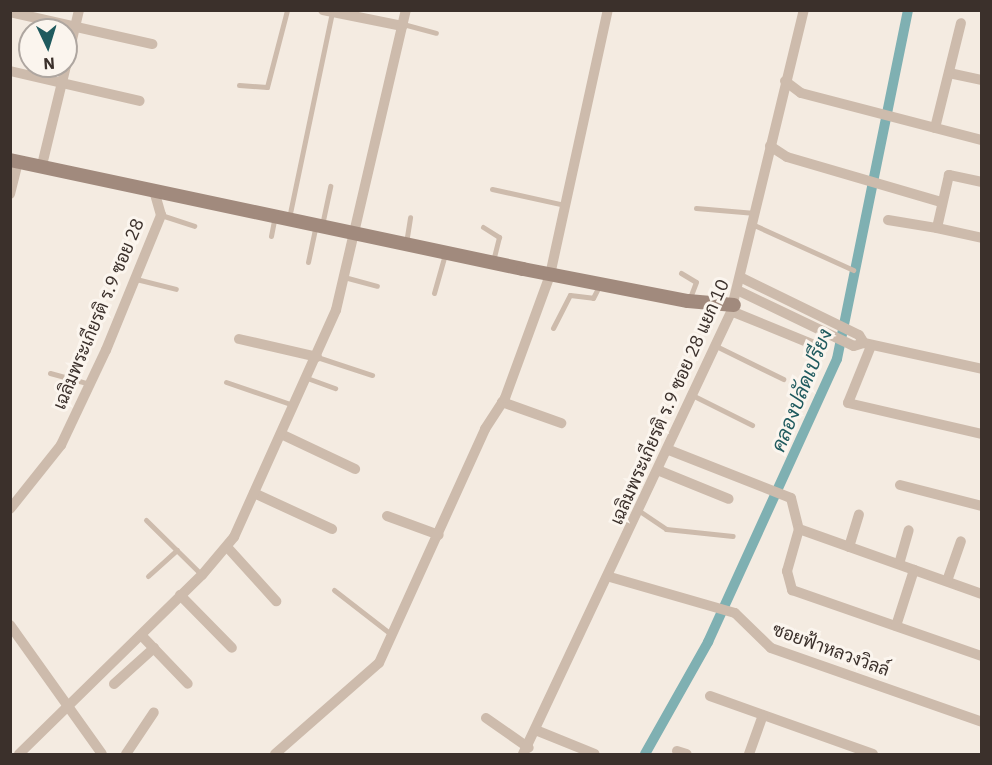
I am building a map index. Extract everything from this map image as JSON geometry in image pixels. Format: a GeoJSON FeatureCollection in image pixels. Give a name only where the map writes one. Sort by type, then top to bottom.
{"type":"FeatureCollection","features":[{"type":"Feature","properties":{"kind":"street"},"geometry":{"type":"LineString","coordinates":[[19,754],[70,708],[228,548],[317,357],[344,277],[406,10]]}},
{"type":"Feature","properties":{"kind":"street"},"geometry":{"type":"LineString","coordinates":[[275,754],[374,669],[393,636],[502,402],[550,274],[608,10]]}},
{"type":"Feature","properties":{"kind":"street","name":"เฉลิมพระเกียรติ ร.9 ซอย 28 แยก 10"},"geometry":{"type":"LineString","coordinates":[[526,751],[538,731],[660,471],[739,291],[785,81],[804,10]]}},
{"type":"Feature","properties":{"kind":"street"},"geometry":{"type":"LineString","coordinates":[[327,11],[402,25]]}},
{"type":"Feature","properties":{"kind":"street"},"geometry":{"type":"LineString","coordinates":[[10,12],[38,18]]}},
{"type":"Feature","properties":{"kind":"street"},"geometry":{"type":"LineString","coordinates":[[934,128],[961,23]]}},
{"type":"Feature","properties":{"kind":"street"},"geometry":{"type":"LineString","coordinates":[[78,27],[152,44]]}},
{"type":"Feature","properties":{"kind":"street"},"geometry":{"type":"LineString","coordinates":[[10,71],[140,101]]}},
{"type":"Feature","properties":{"kind":"street"},"geometry":{"type":"LineString","coordinates":[[949,73],[981,80]]}},
{"type":"Feature","properties":{"kind":"street"},"geometry":{"type":"LineString","coordinates":[[42,165],[63,78]]}},
{"type":"Feature","properties":{"kind":"street"},"geometry":{"type":"LineString","coordinates":[[785,81],[801,93],[880,116],[981,140]]}},
{"type":"Feature","properties":{"kind":"street"},"geometry":{"type":"LineString","coordinates":[[770,146],[787,157],[859,180],[941,202]]}},
{"type":"Feature","properties":{"kind":"street"},"geometry":{"type":"LineString","coordinates":[[10,194],[14,160],[42,165],[492,263],[732,308],[812,344]]}},
{"type":"Feature","properties":{"kind":"street"},"geometry":{"type":"LineString","coordinates":[[937,228],[941,202],[949,175],[981,182]]}},
{"type":"Feature","properties":{"kind":"street","name":"เฉลิมพระเกียรติ ร.9 ซอย 28"},"geometry":{"type":"LineString","coordinates":[[10,509],[52,460],[90,384],[161,215],[154,190]]}},
{"type":"Feature","properties":{"kind":"street"},"geometry":{"type":"LineString","coordinates":[[888,220],[981,238]]}},
{"type":"Feature","properties":{"kind":"street"},"geometry":{"type":"LineString","coordinates":[[742,278],[802,317]]}},
{"type":"Feature","properties":{"kind":"street"},"geometry":{"type":"LineString","coordinates":[[739,291],[767,308],[802,317],[862,342],[981,369]]}},
{"type":"Feature","properties":{"kind":"street"},"geometry":{"type":"LineString","coordinates":[[767,308],[771,297]]}},
{"type":"Feature","properties":{"kind":"street"},"geometry":{"type":"LineString","coordinates":[[239,339],[317,357]]}},
{"type":"Feature","properties":{"kind":"street"},"geometry":{"type":"LineString","coordinates":[[862,342],[848,403],[981,435]]}},
{"type":"Feature","properties":{"kind":"street"},"geometry":{"type":"LineString","coordinates":[[502,402],[561,423]]}},
{"type":"Feature","properties":{"kind":"street"},"geometry":{"type":"LineString","coordinates":[[281,434],[355,469]]}},
{"type":"Feature","properties":{"kind":"street"},"geometry":{"type":"LineString","coordinates":[[669,450],[767,485],[791,498],[799,529],[787,571],[792,590],[981,656]]}},
{"type":"Feature","properties":{"kind":"street"},"geometry":{"type":"LineString","coordinates":[[660,471],[729,499]]}},
{"type":"Feature","properties":{"kind":"street"},"geometry":{"type":"LineString","coordinates":[[900,486],[981,506]]}},
{"type":"Feature","properties":{"kind":"street"},"geometry":{"type":"LineString","coordinates":[[254,493],[332,529]]}},
{"type":"Feature","properties":{"kind":"street"},"geometry":{"type":"LineString","coordinates":[[849,547],[859,514]]}},
{"type":"Feature","properties":{"kind":"street"},"geometry":{"type":"LineString","coordinates":[[387,516],[439,535]]}},
{"type":"Feature","properties":{"kind":"street"},"geometry":{"type":"LineString","coordinates":[[799,529],[981,594]]}},
{"type":"Feature","properties":{"kind":"street"},"geometry":{"type":"LineString","coordinates":[[899,564],[909,530]]}},
{"type":"Feature","properties":{"kind":"street"},"geometry":{"type":"LineString","coordinates":[[947,581],[961,541]]}},
{"type":"Feature","properties":{"kind":"street"},"geometry":{"type":"LineString","coordinates":[[228,548],[276,601]]}},
{"type":"Feature","properties":{"kind":"street"},"geometry":{"type":"LineString","coordinates":[[896,626],[914,570]]}},
{"type":"Feature","properties":{"kind":"street","name":"ซอยฟ้าหลวงวิลล์"},"geometry":{"type":"LineString","coordinates":[[610,577],[713,604],[735,613],[771,648],[981,722]]}},
{"type":"Feature","properties":{"kind":"street"},"geometry":{"type":"LineString","coordinates":[[180,595],[232,648]]}},
{"type":"Feature","properties":{"kind":"street"},"geometry":{"type":"LineString","coordinates":[[10,625],[102,754]]}},
{"type":"Feature","properties":{"kind":"street"},"geometry":{"type":"LineString","coordinates":[[142,636],[188,684]]}},
{"type":"Feature","properties":{"kind":"street"},"geometry":{"type":"LineString","coordinates":[[114,684],[153,648]]}},
{"type":"Feature","properties":{"kind":"street"},"geometry":{"type":"LineString","coordinates":[[710,696],[873,754]]}},
{"type":"Feature","properties":{"kind":"street"},"geometry":{"type":"LineString","coordinates":[[126,754],[154,712]]}},
{"type":"Feature","properties":{"kind":"street"},"geometry":{"type":"LineString","coordinates":[[749,754],[763,715]]}},
{"type":"Feature","properties":{"kind":"street"},"geometry":{"type":"LineString","coordinates":[[486,718],[526,751]]}},
{"type":"Feature","properties":{"kind":"street"},"geometry":{"type":"LineString","coordinates":[[538,731],[596,754]]}},
{"type":"Feature","properties":{"kind":"lane"},"geometry":{"type":"LineString","coordinates":[[238,85],[267,87],[287,10]]}},
{"type":"Feature","properties":{"kind":"lane"},"geometry":{"type":"LineString","coordinates":[[271,236],[282,216],[327,11]]}},
{"type":"Feature","properties":{"kind":"lane"},"geometry":{"type":"LineString","coordinates":[[402,25],[436,33]]}},
{"type":"Feature","properties":{"kind":"lane"},"geometry":{"type":"LineString","coordinates":[[308,262],[330,186]]}},
{"type":"Feature","properties":{"kind":"lane"},"geometry":{"type":"LineString","coordinates":[[492,189],[566,205]]}},
{"type":"Feature","properties":{"kind":"lane"},"geometry":{"type":"LineString","coordinates":[[696,208],[757,213]]}},
{"type":"Feature","properties":{"kind":"lane"},"geometry":{"type":"LineString","coordinates":[[161,215],[194,226]]}},
{"type":"Feature","properties":{"kind":"lane"},"geometry":{"type":"LineString","coordinates":[[406,243],[410,218]]}},
{"type":"Feature","properties":{"kind":"lane"},"geometry":{"type":"LineString","coordinates":[[754,225],[853,270]]}},
{"type":"Feature","properties":{"kind":"lane"},"geometry":{"type":"LineString","coordinates":[[483,227],[499,237],[492,263]]}},
{"type":"Feature","properties":{"kind":"lane"},"geometry":{"type":"LineString","coordinates":[[434,293],[446,252]]}},
{"type":"Feature","properties":{"kind":"lane"},"geometry":{"type":"LineString","coordinates":[[681,273],[696,282],[688,301]]}},
{"type":"Feature","properties":{"kind":"lane"},"geometry":{"type":"LineString","coordinates":[[344,277],[376,285]]}},
{"type":"Feature","properties":{"kind":"lane"},"geometry":{"type":"LineString","coordinates":[[136,279],[176,288]]}},
{"type":"Feature","properties":{"kind":"lane"},"geometry":{"type":"LineString","coordinates":[[553,328],[570,295],[593,298],[600,284]]}},
{"type":"Feature","properties":{"kind":"lane"},"geometry":{"type":"LineString","coordinates":[[716,346],[783,379]]}},
{"type":"Feature","properties":{"kind":"lane"},"geometry":{"type":"LineString","coordinates":[[317,357],[372,375]]}},
{"type":"Feature","properties":{"kind":"lane"},"geometry":{"type":"LineString","coordinates":[[50,373],[90,384]]}},
{"type":"Feature","properties":{"kind":"lane"},"geometry":{"type":"LineString","coordinates":[[307,378],[335,388]]}},
{"type":"Feature","properties":{"kind":"lane"},"geometry":{"type":"LineString","coordinates":[[226,382],[295,406]]}},
{"type":"Feature","properties":{"kind":"lane"},"geometry":{"type":"LineString","coordinates":[[694,396],[752,425]]}},
{"type":"Feature","properties":{"kind":"lane"},"geometry":{"type":"LineString","coordinates":[[641,512],[666,529],[733,536]]}},
{"type":"Feature","properties":{"kind":"lane"},"geometry":{"type":"LineString","coordinates":[[146,520],[202,575]]}},
{"type":"Feature","properties":{"kind":"lane"},"geometry":{"type":"LineString","coordinates":[[148,576],[177,550]]}},
{"type":"Feature","properties":{"kind":"lane"},"geometry":{"type":"LineString","coordinates":[[334,590],[393,636]]}},
{"type":"Feature","properties":{"kind":"waterway","name":"คลองปลัดเปรียง"},"geometry":{"type":"LineString","coordinates":[[645,754],[708,642],[837,359],[908,10]]}}]}
